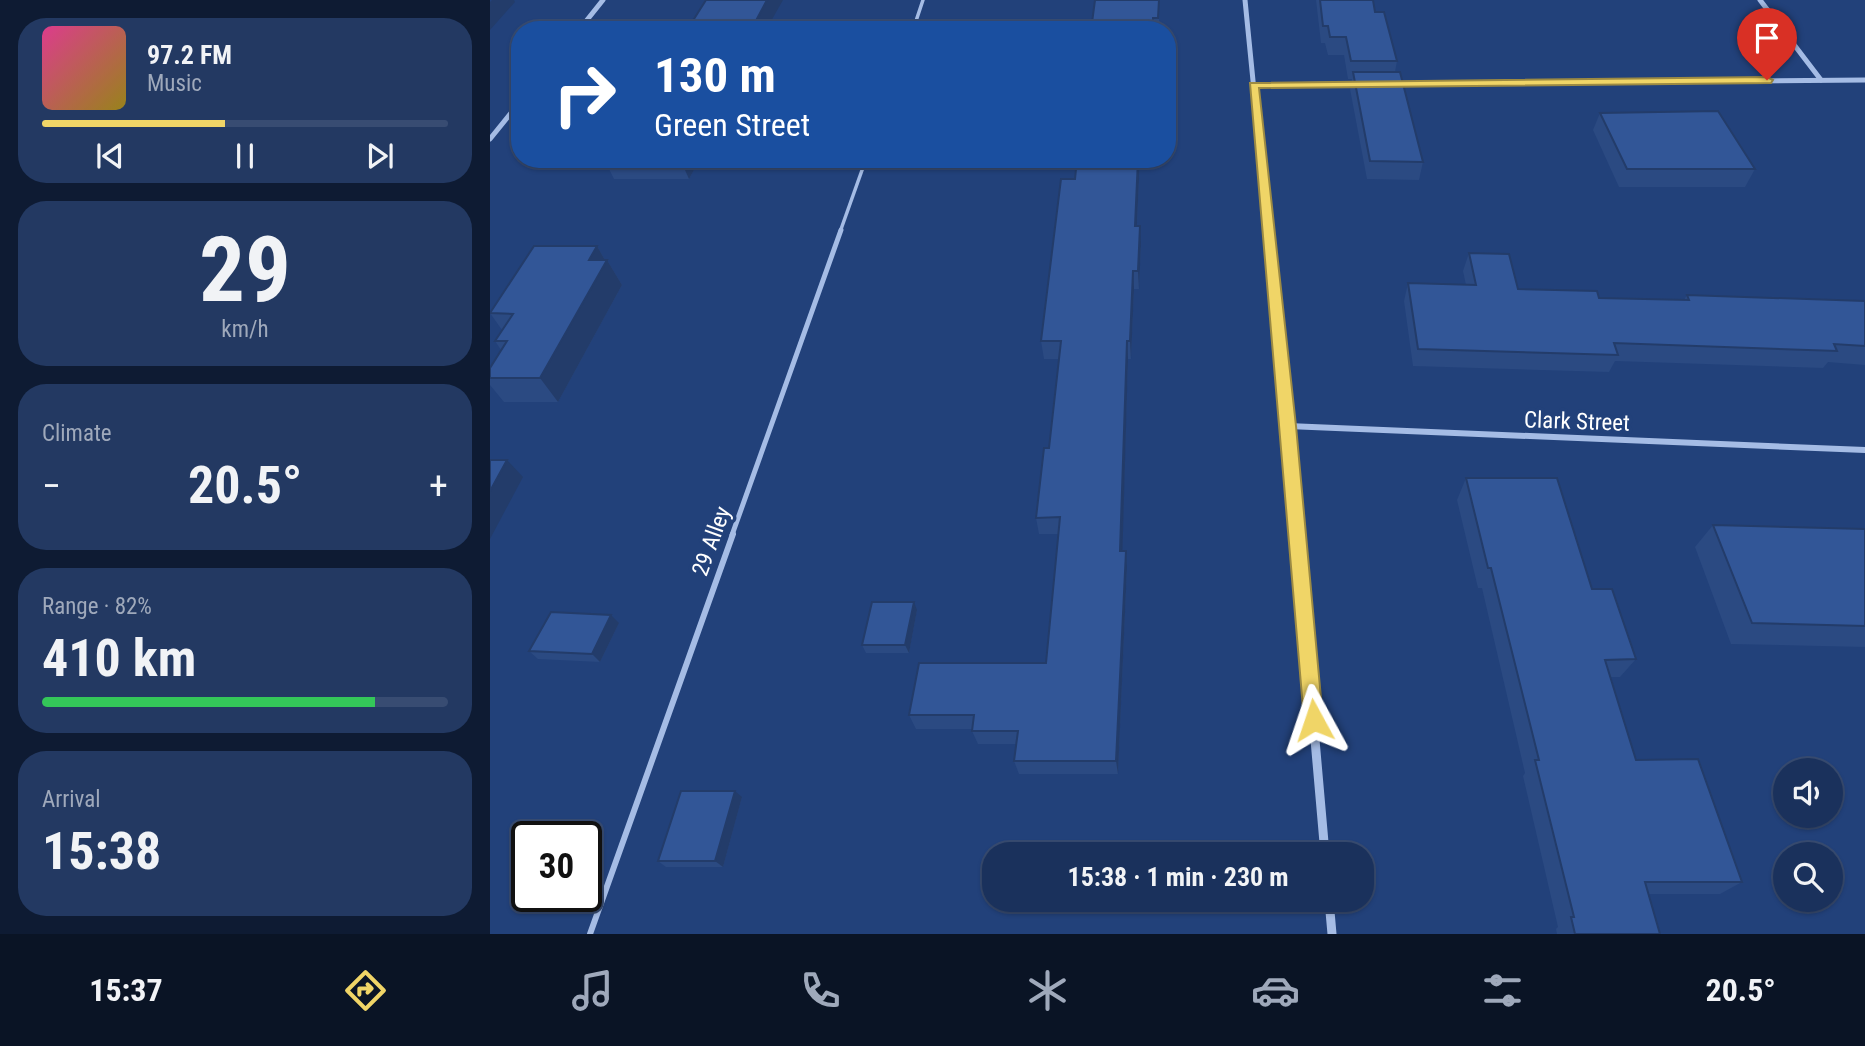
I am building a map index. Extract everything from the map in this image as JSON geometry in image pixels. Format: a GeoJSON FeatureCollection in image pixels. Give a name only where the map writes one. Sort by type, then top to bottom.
{"type":"FeatureCollection","features":[{"type":"Feature","properties":{"kind":"street"},"geometry":{"type":"LineString","coordinates":[[586,21],[603,0]]}},
{"type":"Feature","properties":{"kind":"street"},"geometry":{"type":"LineString","coordinates":[[1245,0],[1288,426],[1324,842]]}},
{"type":"Feature","properties":{"kind":"street"},"geometry":{"type":"LineString","coordinates":[[1760,0],[1821,80]]}},
{"type":"Feature","properties":{"kind":"street"},"geometry":{"type":"LineString","coordinates":[[1392,84],[1865,80]]}},
{"type":"Feature","properties":{"kind":"street"},"geometry":{"type":"LineString","coordinates":[[1254,85],[1364,84]]}},
{"type":"Feature","properties":{"kind":"street"},"geometry":{"type":"LineString","coordinates":[[490,139],[511,113]]}},
{"type":"Feature","properties":{"kind":"street","name":"Clark Street"},"geometry":{"type":"LineString","coordinates":[[1288,426],[1865,450]]}},
{"type":"Feature","properties":{"kind":"street"},"geometry":{"type":"LineString","coordinates":[[1330,912],[1332,934]]}},
{"type":"Feature","properties":{"kind":"lane"},"geometry":{"type":"LineString","coordinates":[[916,21],[923,0]]}},
{"type":"Feature","properties":{"kind":"lane","name":"29 Alley"},"geometry":{"type":"LineString","coordinates":[[590,934],[863,168]]}},
{"type":"Feature","properties":{"kind":"building"},"geometry":{"type":"Polygon","coordinates":[[[706,0],[767,0],[756,21],[693,21],[706,0]]]}},
{"type":"Feature","properties":{"kind":"building"},"geometry":{"type":"Polygon","coordinates":[[[1095,0],[1159,0],[1158,18],[1153,18],[1153,21],[1092,21],[1095,0]]]}},
{"type":"Feature","properties":{"kind":"building"},"geometry":{"type":"Polygon","coordinates":[[[1320,0],[1373,0],[1375,12],[1384,12],[1397,61],[1351,61],[1346,37],[1330,37],[1328,26],[1323,26],[1320,0]]]}},
{"type":"Feature","properties":{"kind":"building"},"geometry":{"type":"Polygon","coordinates":[[[1353,72],[1400,72],[1423,162],[1370,161],[1353,72]]]}},
{"type":"Feature","properties":{"kind":"building"},"geometry":{"type":"Polygon","coordinates":[[[1718,111],[1755,169],[1627,169],[1600,113],[1718,111]]]}},
{"type":"Feature","properties":{"kind":"building"},"geometry":{"type":"Polygon","coordinates":[[[1076,168],[1138,168],[1135,226],[1140,226],[1138,271],[1133,271],[1130,341],[1127,341],[1120,551],[1126,551],[1116,761],[1014,761],[1018,731],[972,731],[974,715],[909,715],[919,663],[1046,663],[1060,517],[1036,518],[1044,448],[1049,448],[1061,341],[1041,341],[1061,179],[1075,179],[1076,168]]]}},
{"type":"Feature","properties":{"kind":"building"},"geometry":{"type":"Polygon","coordinates":[[[534,246],[597,246],[589,260],[607,260],[540,378],[490,378],[490,368],[507,341],[495,341],[513,314],[490,313],[534,246]]]}},
{"type":"Feature","properties":{"kind":"building"},"geometry":{"type":"Polygon","coordinates":[[[1469,253],[1509,254],[1518,289],[1597,291],[1599,298],[1689,300],[1687,295],[1865,301],[1865,346],[1834,344],[1837,351],[1614,343],[1618,355],[1418,349],[1408,283],[1476,285],[1469,253]]]}},
{"type":"Feature","properties":{"kind":"building"},"geometry":{"type":"Polygon","coordinates":[[[490,460],[507,460],[490,491],[490,460]]]}},
{"type":"Feature","properties":{"kind":"building"},"geometry":{"type":"Polygon","coordinates":[[[1466,478],[1557,478],[1592,589],[1612,589],[1636,659],[1605,660],[1636,760],[1698,759],[1742,882],[1645,882],[1660,934],[1575,934],[1571,917],[1574,917],[1535,760],[1539,760],[1466,478]]]}},
{"type":"Feature","properties":{"kind":"building"},"geometry":{"type":"Polygon","coordinates":[[[1713,525],[1865,529],[1865,626],[1752,623],[1713,525]]]}},
{"type":"Feature","properties":{"kind":"building"},"geometry":{"type":"Polygon","coordinates":[[[872,602],[914,602],[905,645],[862,645],[872,602]]]}},
{"type":"Feature","properties":{"kind":"building"},"geometry":{"type":"Polygon","coordinates":[[[551,612],[611,615],[592,654],[529,651],[551,612]]]}},
{"type":"Feature","properties":{"kind":"building"},"geometry":{"type":"Polygon","coordinates":[[[681,791],[735,791],[715,861],[658,861],[681,791]]]}},
{"type":"Feature","properties":{"kind":"route"},"geometry":{"type":"LineString","coordinates":[[1314,720],[1254,85],[1767,80]]}}]}
